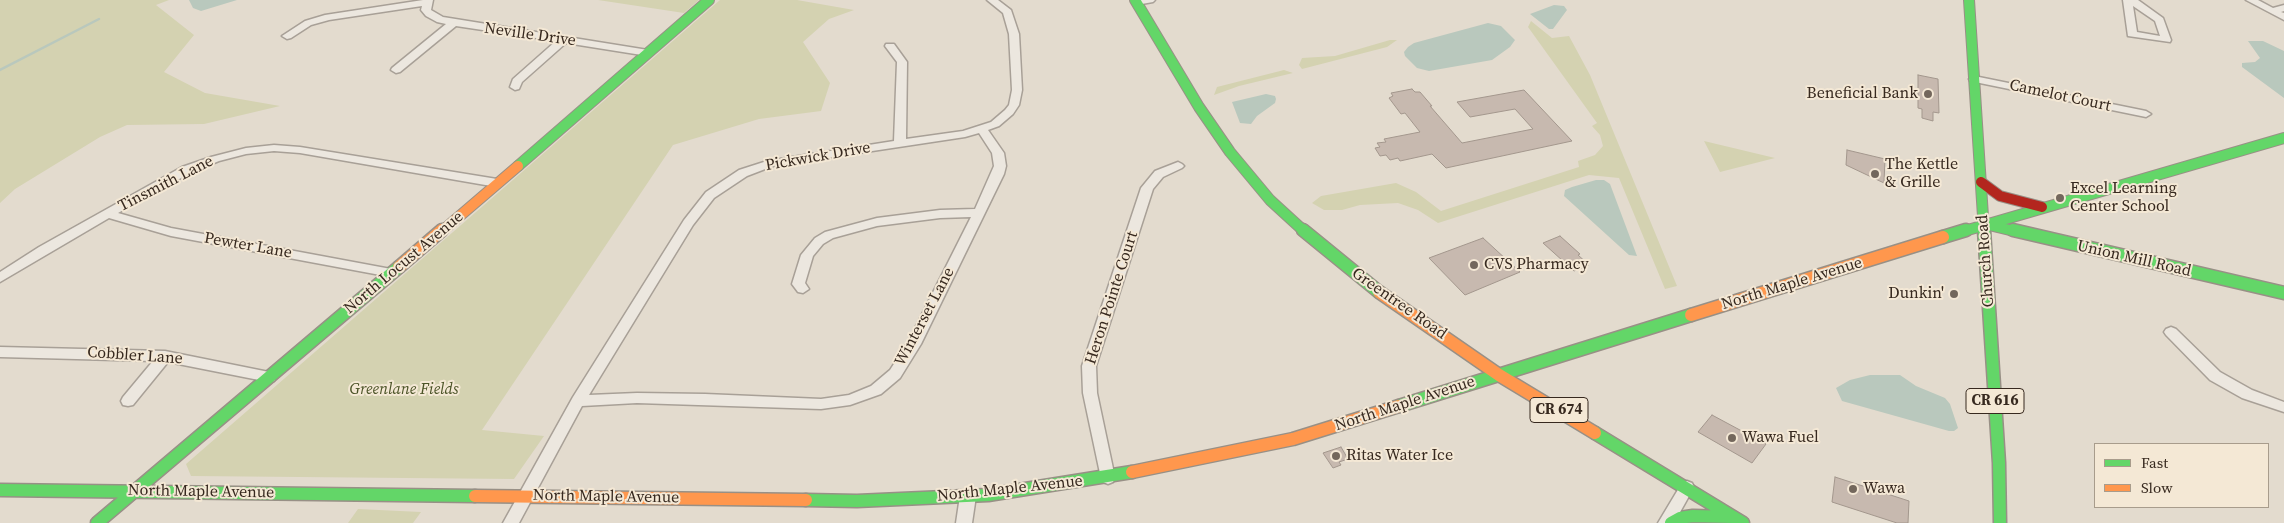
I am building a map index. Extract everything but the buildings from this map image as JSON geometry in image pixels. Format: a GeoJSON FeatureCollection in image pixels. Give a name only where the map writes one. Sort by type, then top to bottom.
{"type":"FeatureCollection","features":[{"type":"Feature","properties":{"kind":"main road","name":"North Locust Avenue"},"geometry":{"type":"LineString","coordinates":[[96,523],[497,183],[709,0]]}},
{"type":"Feature","properties":{"kind":"main road","name":"Church Road"},"geometry":{"type":"LineString","coordinates":[[1969,0],[2001,496],[2000,523]]}},
{"type":"Feature","properties":{"kind":"main road","name":"Greentree Road"},"geometry":{"type":"LineString","coordinates":[[1136,1],[1219,137],[1242,168],[1270,200],[1302,230],[1352,271],[1499,375],[1687,487],[1738,520]]}},
{"type":"Feature","properties":{"kind":"main road","name":"North Maple Avenue"},"geometry":{"type":"LineString","coordinates":[[0,490],[856,501],[968,496],[1108,478],[1264,448],[1984,224],[2284,138]]}},
{"type":"Feature","properties":{"kind":"main road"},"geometry":{"type":"LineString","coordinates":[[1981,182],[2000,196],[2042,207]]}},
{"type":"Feature","properties":{"kind":"main road","name":"Union Mill Road"},"geometry":{"type":"LineString","coordinates":[[1984,224],[2284,293]]}},
{"type":"Feature","properties":{"kind":"main road"},"geometry":{"type":"LineString","coordinates":[[1671,523],[1680,518],[1693,516],[1738,520]]}},
{"type":"Feature","properties":{"kind":"street","name":"Pickwick Drive"},"geometry":{"type":"LineString","coordinates":[[510,523],[578,401],[688,223],[702,204],[720,187],[743,173],[771,163],[982,130],[995,124],[1009,112],[1014,105],[1017,90],[1015,40],[1008,12],[992,0]]}},
{"type":"Feature","properties":{"kind":"street"},"geometry":{"type":"LineString","coordinates":[[1136,1],[1150,0]]}},
{"type":"Feature","properties":{"kind":"street"},"geometry":{"type":"LineString","coordinates":[[2128,0],[2132,34],[2166,40],[2160,20],[2132,0]]}},
{"type":"Feature","properties":{"kind":"street"},"geometry":{"type":"LineString","coordinates":[[2251,0],[2284,17]]}},
{"type":"Feature","properties":{"kind":"street","name":"Neville Drive"},"geometry":{"type":"LineString","coordinates":[[427,2],[426,10],[429,14],[453,23],[648,53]]}},
{"type":"Feature","properties":{"kind":"street"},"geometry":{"type":"LineString","coordinates":[[287,36],[308,23],[328,17],[427,2]]}},
{"type":"Feature","properties":{"kind":"street"},"geometry":{"type":"LineString","coordinates":[[2272,11],[2284,8]]}},
{"type":"Feature","properties":{"kind":"street"},"geometry":{"type":"LineString","coordinates":[[396,70],[453,23]]}},
{"type":"Feature","properties":{"kind":"street"},"geometry":{"type":"LineString","coordinates":[[515,86],[517,81],[563,40]]}},
{"type":"Feature","properties":{"kind":"street"},"geometry":{"type":"LineString","coordinates":[[890,46],[897,52],[902,62],[900,144]]}},
{"type":"Feature","properties":{"kind":"street","name":"Camelot Court"},"geometry":{"type":"LineString","coordinates":[[1974,79],[2146,114]]}},
{"type":"Feature","properties":{"kind":"street","name":"Winterset Lane"},"geometry":{"type":"LineString","coordinates":[[578,401],[637,398],[821,404],[863,396],[886,382],[902,364],[1000,166],[995,148],[982,130]]}},
{"type":"Feature","properties":{"kind":"street","name":"Tinsmith Lane"},"geometry":{"type":"LineString","coordinates":[[0,278],[107,214],[200,164],[231,154],[260,149],[287,148],[497,183]]}},
{"type":"Feature","properties":{"kind":"street","name":"Heron Pointe Court"},"geometry":{"type":"LineString","coordinates":[[1108,478],[1090,394],[1089,366],[1147,188],[1159,174],[1178,166]]}},
{"type":"Feature","properties":{"kind":"street"},"geometry":{"type":"LineString","coordinates":[[802,289],[798,284],[799,277],[807,255],[819,241],[829,235],[877,222],[940,214],[978,213]]}},
{"type":"Feature","properties":{"kind":"street","name":"Pewter Lane"},"geometry":{"type":"LineString","coordinates":[[107,214],[171,232],[335,261],[390,273]]}},
{"type":"Feature","properties":{"kind":"street"},"geometry":{"type":"LineString","coordinates":[[2171,332],[2215,376],[2247,394],[2284,407]]}},
{"type":"Feature","properties":{"kind":"street","name":"Cobbler Lane"},"geometry":{"type":"LineString","coordinates":[[0,352],[165,356],[269,377]]}},
{"type":"Feature","properties":{"kind":"street"},"geometry":{"type":"LineString","coordinates":[[128,401],[165,356]]}},
{"type":"Feature","properties":{"kind":"street"},"geometry":{"type":"LineString","coordinates":[[1666,523],[1687,487]]}},
{"type":"Feature","properties":{"kind":"street"},"geometry":{"type":"LineString","coordinates":[[964,523],[968,496]]}},
{"type":"Feature","properties":{"kind":"green space"},"geometry":{"type":"Polygon","coordinates":[[[0,0],[169,0],[156,5],[194,35],[164,72],[205,93],[280,106],[204,124],[127,125],[100,137],[15,189],[0,203],[0,0]]]}},
{"type":"Feature","properties":{"kind":"green space"},"geometry":{"type":"Polygon","coordinates":[[[598,0],[699,0],[684,13],[598,0]]]}},
{"type":"Feature","properties":{"kind":"green space","name":"Greenlane Fields"},"geometry":{"type":"Polygon","coordinates":[[[720,0],[797,0],[854,10],[829,19],[803,42],[830,83],[821,111],[759,119],[673,145],[482,430],[544,436],[514,479],[191,476],[186,464],[720,0]]]}},
{"type":"Feature","properties":{"kind":"green space"},"geometry":{"type":"Polygon","coordinates":[[[1531,21],[1552,38],[1569,36],[1590,75],[1677,286],[1665,289],[1619,178],[1589,175],[1438,223],[1418,210],[1398,203],[1360,205],[1342,210],[1324,210],[1312,203],[1321,196],[1396,183],[1416,192],[1441,211],[1579,167],[1578,161],[1595,155],[1603,146],[1600,135],[1592,126],[1597,123],[1528,27],[1531,21]]]}},
{"type":"Feature","properties":{"kind":"green space"},"geometry":{"type":"Polygon","coordinates":[[[1390,40],[1397,40],[1387,47],[1302,69],[1299,65],[1302,58],[1335,56],[1390,40]]]}},
{"type":"Feature","properties":{"kind":"green space"},"geometry":{"type":"Polygon","coordinates":[[[1284,70],[1293,73],[1239,86],[1214,95],[1217,87],[1284,70]]]}},
{"type":"Feature","properties":{"kind":"green space"},"geometry":{"type":"Polygon","coordinates":[[[1704,141],[1775,158],[1720,172],[1704,141]]]}},
{"type":"Feature","properties":{"kind":"green space"},"geometry":{"type":"Polygon","coordinates":[[[358,509],[421,512],[413,523],[348,523],[358,509]]]}},
{"type":"Feature","properties":{"kind":"shaded area"},"geometry":{"type":"Polygon","coordinates":[[[189,0],[237,0],[201,11],[193,8],[189,0]]]}},
{"type":"Feature","properties":{"kind":"shaded area"},"geometry":{"type":"Polygon","coordinates":[[[1554,5],[1564,6],[1567,10],[1553,29],[1549,29],[1530,14],[1554,5]]]}},
{"type":"Feature","properties":{"kind":"shaded area"},"geometry":{"type":"Polygon","coordinates":[[[1488,23],[1501,26],[1515,40],[1510,47],[1492,60],[1429,71],[1417,68],[1405,56],[1404,52],[1414,43],[1488,23]]]}},
{"type":"Feature","properties":{"kind":"shaded area"},"geometry":{"type":"Polygon","coordinates":[[[2248,41],[2263,41],[2284,51],[2284,98],[2242,67],[2242,63],[2255,62],[2260,58],[2248,41]]]}},
{"type":"Feature","properties":{"kind":"shaded area"},"geometry":{"type":"Polygon","coordinates":[[[1266,94],[1275,96],[1275,103],[1257,116],[1251,124],[1240,123],[1232,102],[1266,94]]]}},
{"type":"Feature","properties":{"kind":"shaded area"},"geometry":{"type":"Polygon","coordinates":[[[1596,180],[1604,180],[1610,184],[1637,256],[1629,255],[1564,196],[1565,190],[1596,180]]]}},
{"type":"Feature","properties":{"kind":"shaded area"},"geometry":{"type":"Polygon","coordinates":[[[1870,375],[1900,375],[1916,386],[1945,398],[1950,404],[1958,428],[1954,431],[1949,431],[1842,401],[1836,388],[1850,380],[1870,375]]]}},
{"type":"Feature","properties":{"kind":"waterway"},"geometry":{"type":"LineString","coordinates":[[0,70],[99,19]]}},
{"type":"Feature","properties":{"kind":"traffic: fast"},"geometry":{"type":"LineString","coordinates":[[518,166],[709,0]]}},
{"type":"Feature","properties":{"kind":"traffic: fast"},"geometry":{"type":"LineString","coordinates":[[1135,0],[1199,107],[1230,152],[1270,200],[1318,244],[1379,292]]}},
{"type":"Feature","properties":{"kind":"traffic: fast"},"geometry":{"type":"LineString","coordinates":[[1969,0],[1999,463],[2000,523]]}},
{"type":"Feature","properties":{"kind":"traffic: fast"},"geometry":{"type":"LineString","coordinates":[[1943,237],[2284,138]]}},
{"type":"Feature","properties":{"kind":"traffic: fast"},"geometry":{"type":"LineString","coordinates":[[1985,224],[2284,293]]}},
{"type":"Feature","properties":{"kind":"traffic: fast"},"geometry":{"type":"LineString","coordinates":[[97,523],[399,267]]}},
{"type":"Feature","properties":{"kind":"traffic: fast"},"geometry":{"type":"LineString","coordinates":[[1399,406],[1691,315]]}},
{"type":"Feature","properties":{"kind":"traffic: fast"},"geometry":{"type":"LineString","coordinates":[[1595,433],[1743,523]]}},
{"type":"Feature","properties":{"kind":"traffic: fast"},"geometry":{"type":"LineString","coordinates":[[806,500],[857,501],[988,495],[1132,472]]}},
{"type":"Feature","properties":{"kind":"traffic: fast"},"geometry":{"type":"LineString","coordinates":[[0,490],[475,496]]}},
{"type":"Feature","properties":{"kind":"traffic: fast"},"geometry":{"type":"LineString","coordinates":[[1671,523],[1680,518],[1693,516],[1733,517]]}},
{"type":"Feature","properties":{"kind":"traffic: slow"},"geometry":{"type":"LineString","coordinates":[[399,267],[518,166]]}},
{"type":"Feature","properties":{"kind":"traffic: slow"},"geometry":{"type":"LineString","coordinates":[[1691,315],[1943,237]]}},
{"type":"Feature","properties":{"kind":"traffic: slow"},"geometry":{"type":"LineString","coordinates":[[1379,292],[1499,375],[1595,433]]}},
{"type":"Feature","properties":{"kind":"traffic: slow"},"geometry":{"type":"LineString","coordinates":[[1132,472],[1293,439],[1399,406]]}},
{"type":"Feature","properties":{"kind":"traffic: slow"},"geometry":{"type":"LineString","coordinates":[[475,496],[806,500]]}},
{"type":"Feature","properties":{"kind":"traffic: jam"},"geometry":{"type":"LineString","coordinates":[[1981,182],[2000,196],[2042,207]]}},
{"type":"Feature","properties":{"kind":"place","name":"Beneficial Bank"},"geometry":{"type":"Point","coordinates":[1928,94]}},
{"type":"Feature","properties":{"kind":"place","name":"The Kettle & Grille"},"geometry":{"type":"Point","coordinates":[1875,174]}},
{"type":"Feature","properties":{"kind":"place","name":"Excel Learning Center School"},"geometry":{"type":"Point","coordinates":[2060,198]}},
{"type":"Feature","properties":{"kind":"place","name":"CVS Pharmacy"},"geometry":{"type":"Point","coordinates":[1474,265]}},
{"type":"Feature","properties":{"kind":"place","name":"Dunkin'"},"geometry":{"type":"Point","coordinates":[1954,294]}},
{"type":"Feature","properties":{"kind":"place","name":"Wawa Fuel"},"geometry":{"type":"Point","coordinates":[1732,438]}},
{"type":"Feature","properties":{"kind":"place","name":"Ritas Water Ice"},"geometry":{"type":"Point","coordinates":[1336,456]}},
{"type":"Feature","properties":{"kind":"place","name":"Wawa"},"geometry":{"type":"Point","coordinates":[1853,489]}}]}
